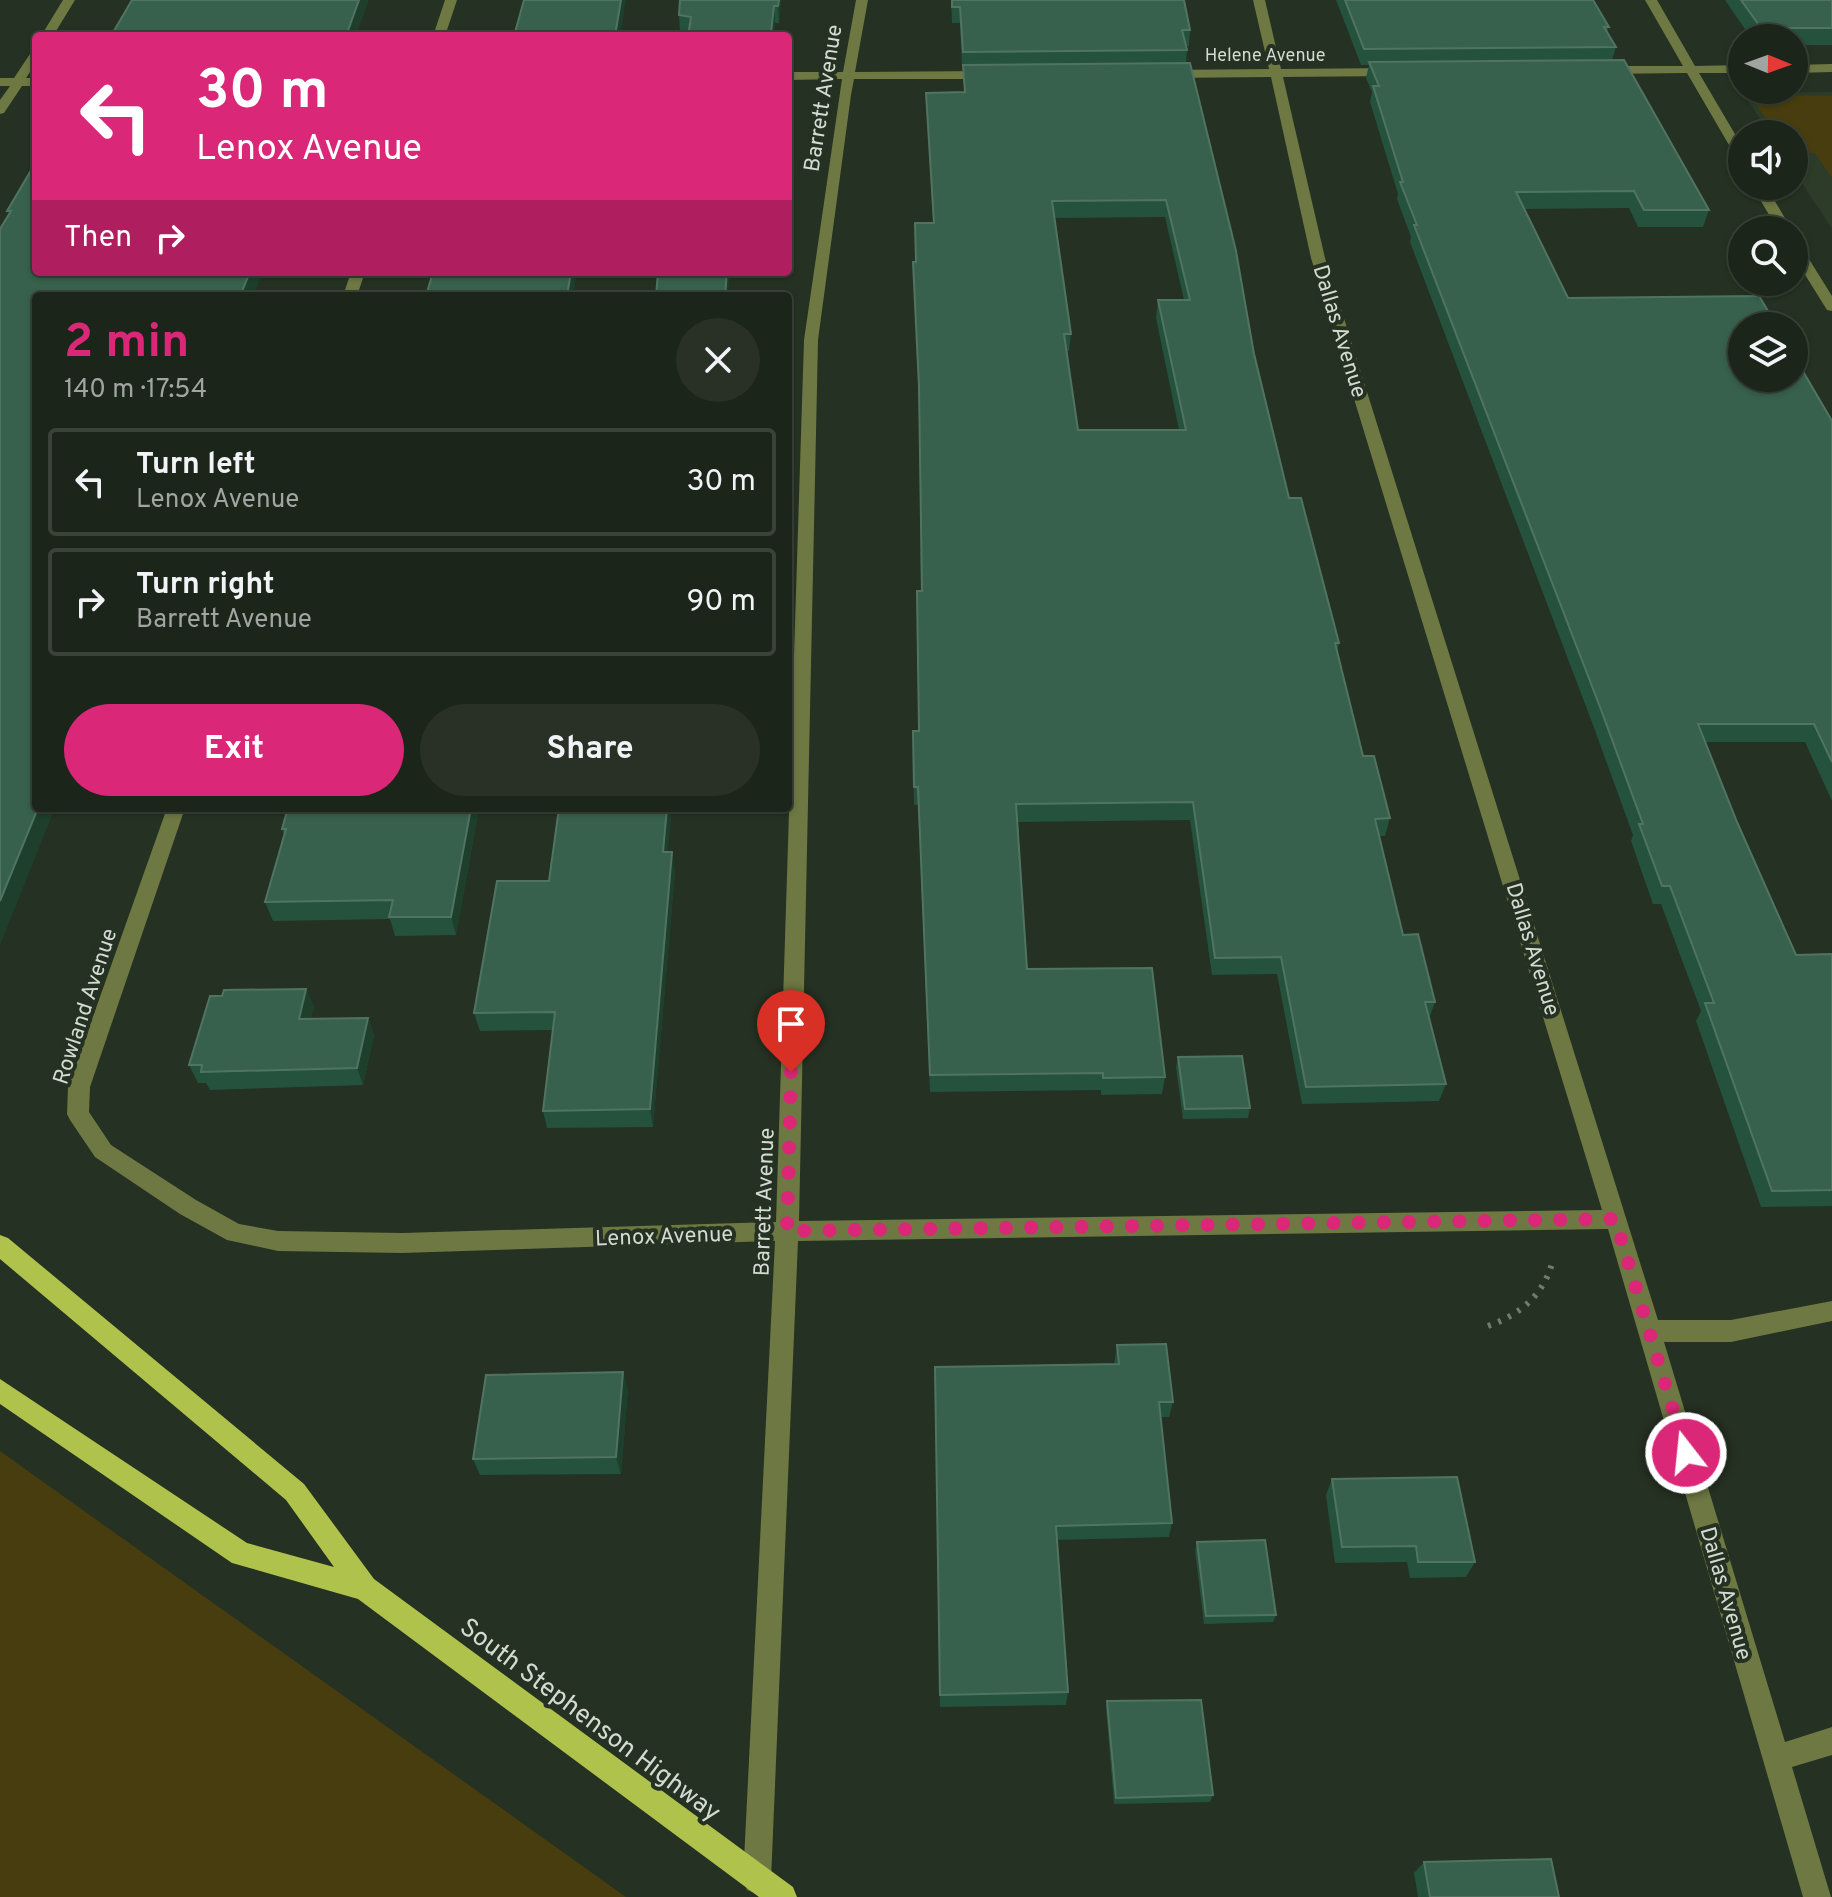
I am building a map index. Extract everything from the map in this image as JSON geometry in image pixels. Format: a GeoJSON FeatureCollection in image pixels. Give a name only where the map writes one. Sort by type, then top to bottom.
{"type":"FeatureCollection","features":[{"type":"Feature","properties":{"kind":"main road","name":"South Stephenson Highway"},"geometry":{"type":"LineString","coordinates":[[0,1245],[295,1492],[365,1588],[783,1897]]}},
{"type":"Feature","properties":{"kind":"main road","name":"South Stephenson Highway"},"geometry":{"type":"LineString","coordinates":[[0,1390],[241,1554],[365,1588]]}},
{"type":"Feature","properties":{"kind":"street"},"geometry":{"type":"LineString","coordinates":[[49,32],[69,0]]}},
{"type":"Feature","properties":{"kind":"street"},"geometry":{"type":"LineString","coordinates":[[440,32],[451,0]]}},
{"type":"Feature","properties":{"kind":"street","name":"Barrett Avenue"},"geometry":{"type":"LineString","coordinates":[[757,1880],[787,1231],[811,340],[848,76],[862,0]]}},
{"type":"Feature","properties":{"kind":"street","name":"Dallas Avenue"},"geometry":{"type":"LineString","coordinates":[[1259,0],[1318,258],[1650,1331],[1817,1897]]}},
{"type":"Feature","properties":{"kind":"street"},"geometry":{"type":"LineString","coordinates":[[1651,0],[1728,133]]}},
{"type":"Feature","properties":{"kind":"street"},"geometry":{"type":"LineString","coordinates":[[0,110],[32,60]]}},
{"type":"Feature","properties":{"kind":"street"},"geometry":{"type":"LineString","coordinates":[[1808,69],[1832,68]]}},
{"type":"Feature","properties":{"kind":"street"},"geometry":{"type":"LineString","coordinates":[[1583,70],[1728,69]]}},
{"type":"Feature","properties":{"kind":"street","name":"Helene Avenue"},"geometry":{"type":"LineString","coordinates":[[1158,74],[1409,72]]}},
{"type":"Feature","properties":{"kind":"street"},"geometry":{"type":"LineString","coordinates":[[792,76],[1004,75]]}},
{"type":"Feature","properties":{"kind":"street"},"geometry":{"type":"LineString","coordinates":[[0,82],[32,82]]}},
{"type":"Feature","properties":{"kind":"street"},"geometry":{"type":"LineString","coordinates":[[1808,268],[1832,307]]}},
{"type":"Feature","properties":{"kind":"street","name":"Rowland Avenue"},"geometry":{"type":"LineString","coordinates":[[159,1188],[103,1151],[78,1114],[79,1087],[175,812]]}},
{"type":"Feature","properties":{"kind":"street","name":"Lenox Avenue"},"geometry":{"type":"LineString","coordinates":[[159,1188],[235,1233],[278,1241],[402,1243],[787,1231],[1615,1219]]}},
{"type":"Feature","properties":{"kind":"street"},"geometry":{"type":"LineString","coordinates":[[1650,1331],[1731,1331],[1832,1311]]}},
{"type":"Feature","properties":{"kind":"street"},"geometry":{"type":"LineString","coordinates":[[1776,1759],[1832,1741]]}},
{"type":"Feature","properties":{"kind":"path"},"geometry":{"type":"LineString","coordinates":[[1488,1326],[1510,1319],[1532,1300],[1550,1273],[1553,1260]]}},
{"type":"Feature","properties":{"kind":"shaded area"},"geometry":{"type":"Polygon","coordinates":[[[1808,92],[1832,92],[1832,229],[1808,192],[1808,120],[1761,120],[1750,104],[1808,104],[1808,92]]]}},
{"type":"Feature","properties":{"kind":"shaded area"},"geometry":{"type":"Polygon","coordinates":[[[1808,96],[1832,96],[1832,178],[1815,153],[1808,153],[1808,120],[1767,120],[1756,104],[1808,104],[1808,96]]]}},
{"type":"Feature","properties":{"kind":"shaded area"},"geometry":{"type":"Polygon","coordinates":[[[0,1451],[626,1897],[0,1897],[0,1451]]]}},
{"type":"Feature","properties":{"kind":"building"},"geometry":{"type":"Polygon","coordinates":[[[132,0],[359,0],[347,32],[113,32],[132,0]]]}},
{"type":"Feature","properties":{"kind":"building"},"geometry":{"type":"Polygon","coordinates":[[[524,0],[621,0],[616,32],[515,32],[524,0]]]}},
{"type":"Feature","properties":{"kind":"building"},"geometry":{"type":"Polygon","coordinates":[[[680,0],[779,0],[778,6],[774,6],[771,32],[689,32],[691,17],[679,15],[680,0]]]}},
{"type":"Feature","properties":{"kind":"building"},"geometry":{"type":"Polygon","coordinates":[[[952,0],[1184,0],[1190,30],[1182,30],[1187,50],[963,52],[960,7],[952,7],[952,0]]]}},
{"type":"Feature","properties":{"kind":"building"},"geometry":{"type":"Polygon","coordinates":[[[1345,0],[1593,0],[1609,27],[1604,27],[1616,47],[1364,49],[1345,0]]]}},
{"type":"Feature","properties":{"kind":"building"},"geometry":{"type":"Polygon","coordinates":[[[1741,0],[1832,0],[1832,28],[1808,28],[1808,24],[1758,24],[1741,0]]]}},
{"type":"Feature","properties":{"kind":"building"},"geometry":{"type":"Polygon","coordinates":[[[1624,60],[1709,210],[1644,210],[1634,191],[1516,192],[1568,298],[1759,296],[1769,312],[1728,312],[1728,392],[1808,392],[1808,380],[1832,421],[1832,762],[1814,724],[1698,724],[1796,955],[1832,954],[1832,1190],[1772,1191],[1705,1003],[1714,1003],[1670,886],[1662,886],[1600,707],[1414,225],[1417,225],[1400,182],[1403,182],[1373,86],[1379,86],[1369,62],[1624,60]]]}},
{"type":"Feature","properties":{"kind":"building"},"geometry":{"type":"Polygon","coordinates":[[[1190,63],[1236,251],[1254,354],[1289,498],[1301,498],[1339,643],[1335,643],[1363,756],[1374,756],[1390,818],[1375,819],[1403,935],[1418,934],[1435,1002],[1425,1002],[1446,1084],[1306,1087],[1281,957],[1215,958],[1193,802],[1016,804],[1027,969],[1152,968],[1165,1077],[1103,1078],[1103,1073],[930,1075],[918,787],[914,787],[913,731],[919,731],[917,591],[922,591],[919,386],[913,262],[916,262],[915,223],[934,223],[926,93],[965,92],[963,65],[1190,63]],[[1166,200],[1052,201],[1071,334],[1064,334],[1078,430],[1186,430],[1158,300],[1190,300],[1166,200]]]}},
{"type":"Feature","properties":{"kind":"building"},"geometry":{"type":"Polygon","coordinates":[[[32,169],[32,276],[248,276],[242,292],[32,292],[32,812],[36,812],[0,901],[0,229],[11,211],[7,211],[32,169]]]}},
{"type":"Feature","properties":{"kind":"building"},"geometry":{"type":"Polygon","coordinates":[[[432,276],[570,276],[568,292],[427,292],[432,276]]]}},
{"type":"Feature","properties":{"kind":"building"},"geometry":{"type":"Polygon","coordinates":[[[658,276],[727,276],[725,292],[656,292],[658,276]]]}},
{"type":"Feature","properties":{"kind":"building"},"geometry":{"type":"Polygon","coordinates":[[[287,812],[470,812],[451,917],[389,917],[393,900],[265,902],[286,829],[282,829],[287,812]]]}},
{"type":"Feature","properties":{"kind":"building"},"geometry":{"type":"Polygon","coordinates":[[[558,812],[667,812],[663,852],[672,852],[650,1109],[543,1111],[555,1012],[474,1013],[497,881],[549,881],[558,812]]]}},
{"type":"Feature","properties":{"kind":"building"},"geometry":{"type":"Polygon","coordinates":[[[306,989],[299,1019],[368,1018],[357,1068],[201,1072],[202,1065],[189,1065],[210,996],[222,996],[224,990],[306,989]]]}},
{"type":"Feature","properties":{"kind":"building"},"geometry":{"type":"Polygon","coordinates":[[[1242,1056],[1250,1108],[1185,1109],[1178,1057],[1242,1056]]]}},
{"type":"Feature","properties":{"kind":"building"},"geometry":{"type":"Polygon","coordinates":[[[1166,1344],[1173,1402],[1159,1402],[1172,1523],[1056,1526],[1068,1692],[940,1695],[935,1367],[1119,1364],[1117,1345],[1166,1344]]]}},
{"type":"Feature","properties":{"kind":"building"},"geometry":{"type":"Polygon","coordinates":[[[623,1372],[616,1457],[473,1459],[486,1375],[623,1372]]]}},
{"type":"Feature","properties":{"kind":"building"},"geometry":{"type":"Polygon","coordinates":[[[1457,1477],[1475,1562],[1418,1562],[1416,1546],[1342,1547],[1332,1479],[1457,1477]]]}},
{"type":"Feature","properties":{"kind":"building"},"geometry":{"type":"Polygon","coordinates":[[[1265,1540],[1276,1615],[1206,1616],[1197,1542],[1265,1540]]]}},
{"type":"Feature","properties":{"kind":"building"},"geometry":{"type":"Polygon","coordinates":[[[1201,1700],[1213,1795],[1116,1798],[1107,1701],[1201,1700]]]}},
{"type":"Feature","properties":{"kind":"building"},"geometry":{"type":"Polygon","coordinates":[[[1551,1859],[1559,1897],[1430,1897],[1424,1862],[1551,1859]]]}},
{"type":"Feature","properties":{"kind":"route"},"geometry":{"type":"LineString","coordinates":[[791,1072],[787,1231],[1615,1219],[1686,1453]]}}]}
